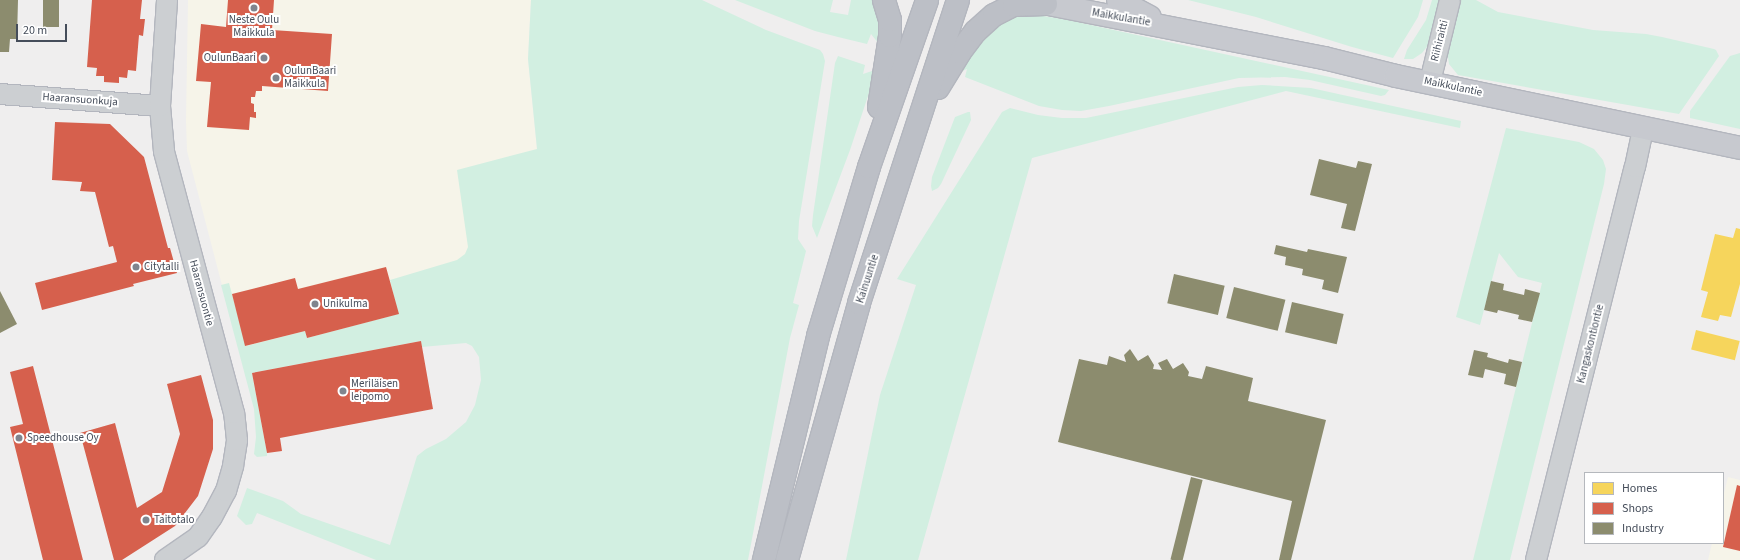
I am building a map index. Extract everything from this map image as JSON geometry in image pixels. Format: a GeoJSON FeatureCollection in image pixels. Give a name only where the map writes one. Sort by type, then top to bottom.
{"type":"FeatureCollection","features":[{"type":"Feature","properties":{"kind":"highway"},"geometry":{"type":"LineString","coordinates":[[869,167],[890,36],[890,20],[884,0]]}},
{"type":"Feature","properties":{"kind":"highway"},"geometry":{"type":"LineString","coordinates":[[764,560],[818,336],[869,167],[927,0]]}},
{"type":"Feature","properties":{"kind":"highway","name":"Kainuuntie"},"geometry":{"type":"LineString","coordinates":[[787,560],[859,303],[958,0]]}},
{"type":"Feature","properties":{"kind":"highway"},"geometry":{"type":"LineString","coordinates":[[919,120],[960,52],[976,31],[994,15],[1014,5],[1037,2]]}},
{"type":"Feature","properties":{"kind":"main road","name":"Maikkulantie"},"geometry":{"type":"LineString","coordinates":[[1118,0],[1167,26]]}},
{"type":"Feature","properties":{"kind":"main road","name":"Maikkulantie"},"geometry":{"type":"LineString","coordinates":[[1037,2],[1167,26],[1740,148]]}},
{"type":"Feature","properties":{"kind":"street","name":"Haaransuontie"},"geometry":{"type":"LineString","coordinates":[[165,560],[198,537],[212,517],[226,491],[234,466],[238,440],[234,413],[164,151],[160,106],[167,0]]}},
{"type":"Feature","properties":{"kind":"street","name":"Riihiraitti"},"geometry":{"type":"LineString","coordinates":[[1430,82],[1450,0]]}},
{"type":"Feature","properties":{"kind":"street","name":"Haaransuonkuja"},"geometry":{"type":"LineString","coordinates":[[0,94],[160,106]]}},
{"type":"Feature","properties":{"kind":"street","name":"Kangaskontiontie"},"geometry":{"type":"LineString","coordinates":[[1536,560],[1632,182],[1643,128]]}},
{"type":"Feature","properties":{"kind":"shaded area"},"geometry":{"type":"Polygon","coordinates":[[[188,0],[531,0],[528,59],[537,149],[494,314],[242,362],[187,151],[188,0]]]}},
{"type":"Feature","properties":{"kind":"shaded area"},"geometry":{"type":"Polygon","coordinates":[[[1728,477],[1740,480],[1740,560],[1708,560],[1712,544],[1724,544],[1724,493],[1728,477]]]}},
{"type":"Feature","properties":{"kind":"green space"},"geometry":{"type":"Polygon","coordinates":[[[531,0],[702,0],[766,30],[820,50],[823,54],[825,61],[799,221],[798,239],[806,251],[793,303],[799,305],[790,338],[748,560],[376,560],[257,513],[252,524],[246,525],[237,516],[247,488],[283,501],[301,514],[390,545],[417,456],[426,449],[446,439],[466,422],[475,405],[481,380],[479,357],[472,346],[466,343],[422,347],[421,341],[252,373],[267,453],[267,456],[257,457],[254,454],[256,437],[254,409],[221,285],[229,283],[246,346],[305,331],[307,338],[398,314],[390,280],[457,260],[465,254],[468,247],[457,170],[537,149],[528,59],[531,0]]]}},
{"type":"Feature","properties":{"kind":"green space"},"geometry":{"type":"Polygon","coordinates":[[[735,0],[833,0],[830,12],[848,15],[851,0],[874,0],[880,20],[879,44],[871,34],[867,44],[838,37],[815,31],[735,0]]]}},
{"type":"Feature","properties":{"kind":"green space"},"geometry":{"type":"Polygon","coordinates":[[[1188,0],[1423,0],[1418,17],[1393,58],[1352,47],[1256,17],[1188,0]]]}},
{"type":"Feature","properties":{"kind":"green space"},"geometry":{"type":"Polygon","coordinates":[[[1432,0],[1442,0],[1430,43],[1422,53],[1413,59],[1404,59],[1407,50],[1426,20],[1432,0]]]}},
{"type":"Feature","properties":{"kind":"green space"},"geometry":{"type":"Polygon","coordinates":[[[1459,0],[1476,0],[1498,12],[1593,30],[1646,34],[1662,37],[1714,49],[1719,56],[1679,114],[1458,75],[1449,64],[1447,49],[1459,0]]]}},
{"type":"Feature","properties":{"kind":"green space"},"geometry":{"type":"Polygon","coordinates":[[[1031,14],[1068,20],[1389,90],[1385,95],[1381,96],[1310,80],[1285,77],[1239,78],[1081,111],[1062,110],[1039,106],[965,77],[967,69],[958,73],[967,56],[999,23],[1018,15],[1031,14]]]}},
{"type":"Feature","properties":{"kind":"green space"},"geometry":{"type":"Polygon","coordinates":[[[1740,53],[1740,129],[1690,118],[1690,111],[1730,56],[1740,53]]]}},
{"type":"Feature","properties":{"kind":"green space"},"geometry":{"type":"Polygon","coordinates":[[[838,56],[865,65],[863,74],[875,70],[850,150],[817,238],[812,226],[813,215],[835,63],[838,56]]]}},
{"type":"Feature","properties":{"kind":"green space"},"geometry":{"type":"Polygon","coordinates":[[[1262,85],[1311,88],[1461,121],[1460,128],[1286,91],[1032,158],[918,560],[846,560],[880,395],[916,285],[897,279],[1002,112],[1010,108],[1038,115],[1062,118],[1086,118],[1238,87],[1262,85]]]}},
{"type":"Feature","properties":{"kind":"green space"},"geometry":{"type":"Polygon","coordinates":[[[970,112],[971,120],[941,184],[938,188],[932,191],[932,177],[955,117],[970,112]]]}},
{"type":"Feature","properties":{"kind":"green space"},"geometry":{"type":"Polygon","coordinates":[[[1506,128],[1579,142],[1594,149],[1603,160],[1606,169],[1604,184],[1510,560],[1473,560],[1542,283],[1518,277],[1499,253],[1480,325],[1456,317],[1506,128]]]}},
{"type":"Feature","properties":{"kind":"building: Homes"},"geometry":{"type":"Polygon","coordinates":[[[1736,228],[1740,229],[1740,284],[1731,317],[1720,315],[1718,321],[1701,317],[1708,292],[1701,290],[1715,234],[1733,238],[1736,228]]]}},
{"type":"Feature","properties":{"kind":"building: Homes"},"geometry":{"type":"Polygon","coordinates":[[[1696,330],[1740,341],[1735,360],[1691,349],[1696,330]]]}},
{"type":"Feature","properties":{"kind":"building: Shops"},"geometry":{"type":"Polygon","coordinates":[[[92,0],[142,0],[140,19],[145,19],[143,36],[139,35],[136,71],[128,70],[127,78],[119,77],[119,83],[104,82],[104,76],[96,76],[97,68],[87,67],[92,0]]]}},
{"type":"Feature","properties":{"kind":"building: Shops","name":"OulunBaari"},"geometry":{"type":"Polygon","coordinates":[[[228,0],[274,0],[272,30],[332,34],[328,91],[262,86],[262,91],[256,91],[255,97],[251,97],[251,103],[254,104],[254,112],[256,112],[256,118],[250,117],[249,130],[207,127],[211,82],[196,81],[201,24],[226,27],[228,0]]]}},
{"type":"Feature","properties":{"kind":"building: Shops"},"geometry":{"type":"Polygon","coordinates":[[[55,122],[110,124],[144,157],[168,248],[170,248],[177,273],[42,310],[35,283],[117,262],[113,246],[109,247],[95,192],[80,191],[82,182],[52,180],[55,122]]]}},
{"type":"Feature","properties":{"kind":"building: Shops","name":"Unikulma"},"geometry":{"type":"Polygon","coordinates":[[[386,267],[399,314],[307,338],[305,331],[245,346],[232,294],[295,278],[298,289],[386,267]]]}},
{"type":"Feature","properties":{"kind":"building: Shops","name":"Meriläisen leipomo"},"geometry":{"type":"Polygon","coordinates":[[[421,341],[433,409],[280,438],[282,451],[267,453],[252,373],[421,341]]]}},
{"type":"Feature","properties":{"kind":"building: Shops"},"geometry":{"type":"Polygon","coordinates":[[[33,366],[83,560],[43,560],[10,427],[23,424],[10,372],[33,366]]]}},
{"type":"Feature","properties":{"kind":"building: Shops"},"geometry":{"type":"Polygon","coordinates":[[[201,375],[213,420],[213,449],[198,496],[175,526],[122,560],[114,560],[80,433],[115,423],[137,508],[162,492],[180,434],[167,384],[201,375]]]}},
{"type":"Feature","properties":{"kind":"building: Shops"},"geometry":{"type":"Polygon","coordinates":[[[1737,485],[1740,486],[1740,551],[1723,547],[1737,485]]]}},
{"type":"Feature","properties":{"kind":"building: Industry"},"geometry":{"type":"Polygon","coordinates":[[[0,0],[18,0],[17,39],[10,39],[9,52],[0,52],[0,0]]]}},
{"type":"Feature","properties":{"kind":"building: Industry"},"geometry":{"type":"Polygon","coordinates":[[[43,0],[59,0],[59,27],[43,27],[43,0]]]}},
{"type":"Feature","properties":{"kind":"building: Industry"},"geometry":{"type":"Polygon","coordinates":[[[1319,159],[1356,168],[1358,161],[1372,164],[1355,231],[1341,228],[1347,204],[1310,195],[1319,159]]]}},
{"type":"Feature","properties":{"kind":"building: Industry"},"geometry":{"type":"Polygon","coordinates":[[[1276,245],[1307,252],[1308,249],[1347,257],[1338,293],[1322,289],[1324,280],[1302,275],[1303,269],[1285,265],[1286,257],[1274,254],[1276,245]]]}},
{"type":"Feature","properties":{"kind":"building: Industry"},"geometry":{"type":"Polygon","coordinates":[[[1174,274],[1225,286],[1218,315],[1167,303],[1174,274]]]}},
{"type":"Feature","properties":{"kind":"building: Industry"},"geometry":{"type":"Polygon","coordinates":[[[1491,281],[1504,284],[1503,290],[1524,295],[1525,289],[1540,293],[1532,322],[1518,319],[1519,315],[1498,310],[1497,313],[1484,310],[1491,281]]]}},
{"type":"Feature","properties":{"kind":"building: Industry"},"geometry":{"type":"Polygon","coordinates":[[[1234,287],[1285,300],[1278,331],[1226,318],[1234,287]]]}},
{"type":"Feature","properties":{"kind":"building: Industry"},"geometry":{"type":"Polygon","coordinates":[[[0,291],[17,324],[0,333],[0,291]]]}},
{"type":"Feature","properties":{"kind":"building: Industry"},"geometry":{"type":"Polygon","coordinates":[[[1292,302],[1344,314],[1337,344],[1285,332],[1292,302]]]}},
{"type":"Feature","properties":{"kind":"building: Industry"},"geometry":{"type":"Polygon","coordinates":[[[1130,349],[1138,361],[1148,355],[1154,365],[1153,369],[1162,370],[1158,363],[1167,359],[1173,369],[1183,363],[1189,372],[1188,376],[1202,379],[1206,366],[1253,378],[1248,401],[1326,420],[1291,560],[1279,560],[1292,501],[1058,442],[1079,359],[1107,365],[1109,356],[1126,362],[1124,355],[1130,349]]]}},
{"type":"Feature","properties":{"kind":"building: Industry"},"geometry":{"type":"Polygon","coordinates":[[[1474,350],[1488,353],[1487,357],[1508,363],[1509,359],[1522,362],[1516,387],[1504,384],[1506,374],[1485,369],[1483,378],[1468,375],[1474,350]]]}},
{"type":"Feature","properties":{"kind":"building: Industry"},"geometry":{"type":"Polygon","coordinates":[[[1191,477],[1203,480],[1183,560],[1170,559],[1191,477]]]}},
{"type":"Feature","properties":{"kind":"place","name":"Neste Oulu Maikkula"},"geometry":{"type":"Point","coordinates":[254,8]}},
{"type":"Feature","properties":{"kind":"place","name":"OulunBaari"},"geometry":{"type":"Point","coordinates":[264,58]}},
{"type":"Feature","properties":{"kind":"place","name":"OulunBaari Maikkula"},"geometry":{"type":"Point","coordinates":[276,78]}},
{"type":"Feature","properties":{"kind":"place","name":"Citytalli"},"geometry":{"type":"Point","coordinates":[136,267]}},
{"type":"Feature","properties":{"kind":"place","name":"Unikulma"},"geometry":{"type":"Point","coordinates":[315,304]}},
{"type":"Feature","properties":{"kind":"place","name":"Meriläisen leipomo"},"geometry":{"type":"Point","coordinates":[343,391]}},
{"type":"Feature","properties":{"kind":"place","name":"Speedhouse Oy"},"geometry":{"type":"Point","coordinates":[19,438]}},
{"type":"Feature","properties":{"kind":"place","name":"Taitotalo"},"geometry":{"type":"Point","coordinates":[146,520]}}]}
